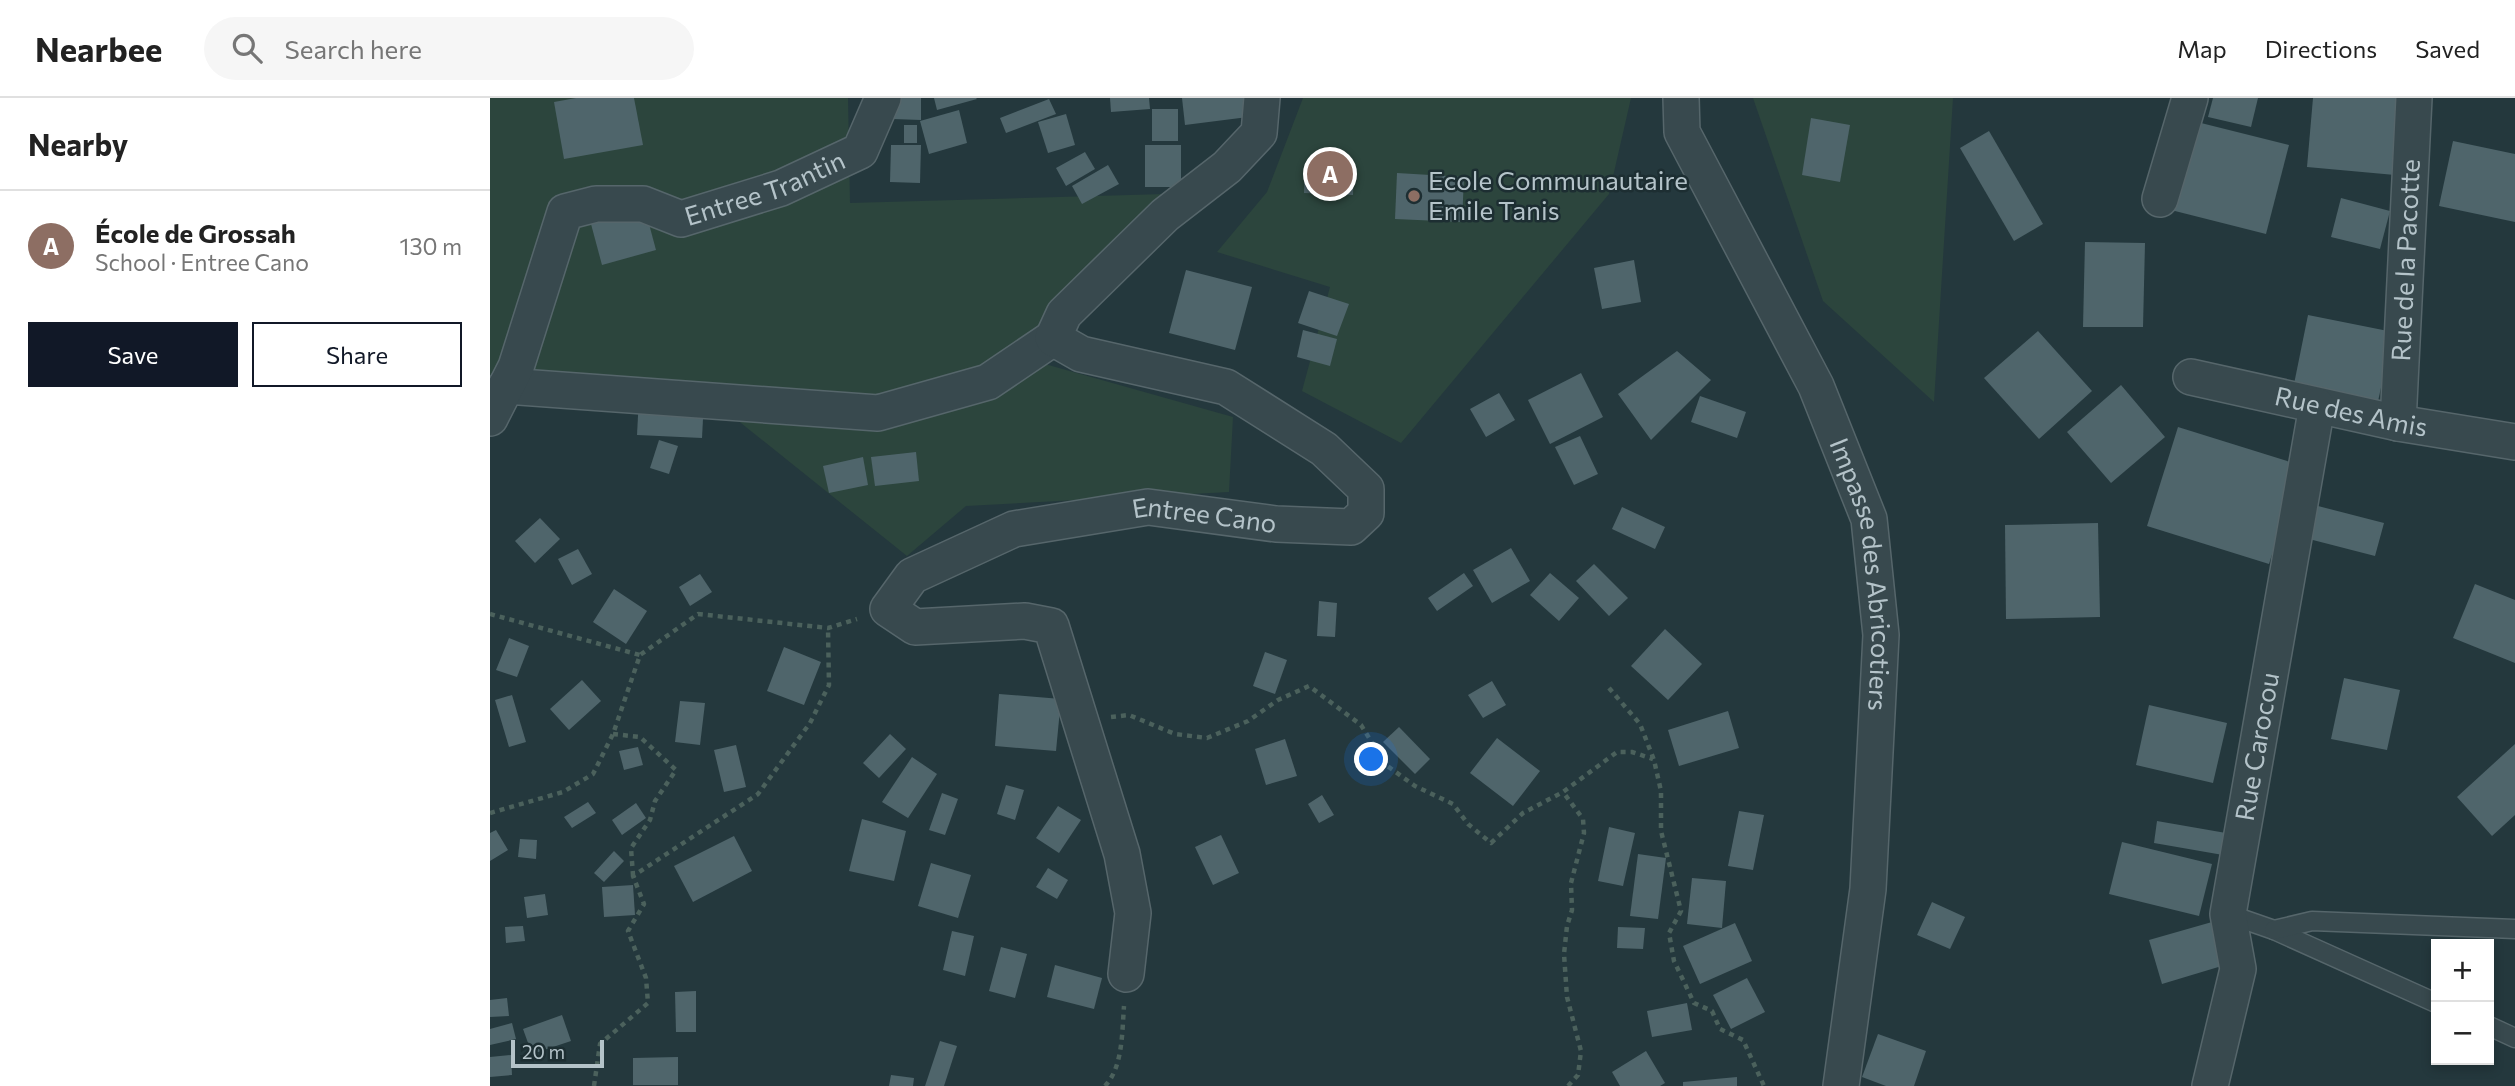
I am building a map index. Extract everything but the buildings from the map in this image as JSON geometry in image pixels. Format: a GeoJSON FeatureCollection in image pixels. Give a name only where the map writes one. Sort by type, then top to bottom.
{"type":"FeatureCollection","features":[{"type":"Feature","properties":{"kind":"street","name":"Entree Trantin"},"geometry":{"type":"LineString","coordinates":[[504,380],[565,212],[596,205],[643,204],[681,219],[782,188],[860,151],[883,98]]}},
{"type":"Feature","properties":{"kind":"street"},"geometry":{"type":"LineString","coordinates":[[490,418],[504,380],[878,413],[988,382],[1053,338],[1064,314],[1073,305],[1165,215],[1227,167],[1259,133],[1262,98]]}},
{"type":"Feature","properties":{"kind":"street","name":"Impasse des Abricotiers"},"geometry":{"type":"LineString","coordinates":[[1681,98],[1682,132],[1816,386],[1869,519],[1881,635],[1868,888],[1841,1086]]}},
{"type":"Feature","properties":{"kind":"street"},"geometry":{"type":"LineString","coordinates":[[2160,199],[2190,98]]}},
{"type":"Feature","properties":{"kind":"street","name":"Rue de la Pacotte"},"geometry":{"type":"LineString","coordinates":[[2398,423],[2414,98]]}},
{"type":"Feature","properties":{"kind":"street","name":"Entree Cano"},"geometry":{"type":"LineString","coordinates":[[888,609],[912,576],[1014,529],[1148,507],[1276,524],[1351,527],[1366,513],[1366,488],[1324,449],[1226,387],[1081,354],[1053,338]]}},
{"type":"Feature","properties":{"kind":"street","name":"Rue des Amis"},"geometry":{"type":"LineString","coordinates":[[2191,377],[2398,423],[2515,442]]}},
{"type":"Feature","properties":{"kind":"street","name":"Rue Carocou"},"geometry":{"type":"LineString","coordinates":[[2210,1086],[2238,969],[2228,914],[2317,405]]}},
{"type":"Feature","properties":{"kind":"street"},"geometry":{"type":"LineString","coordinates":[[888,609],[915,627],[1025,621],[1051,626],[1122,855],[1133,913],[1126,974]]}},
{"type":"Feature","properties":{"kind":"lane"},"geometry":{"type":"LineString","coordinates":[[2228,914],[2273,930],[2434,1002]]}},
{"type":"Feature","properties":{"kind":"lane"},"geometry":{"type":"LineString","coordinates":[[2273,930],[2312,921],[2515,929]]}},
{"type":"Feature","properties":{"kind":"lane"},"geometry":{"type":"LineString","coordinates":[[2494,1028],[2515,1038]]}},
{"type":"Feature","properties":{"kind":"path"},"geometry":{"type":"LineString","coordinates":[[490,813],[564,792],[593,774],[612,734],[640,655],[698,614],[828,628],[888,609]]}},
{"type":"Feature","properties":{"kind":"path"},"geometry":{"type":"LineString","coordinates":[[490,614],[640,655]]}},
{"type":"Feature","properties":{"kind":"path"},"geometry":{"type":"LineString","coordinates":[[633,876],[758,794],[810,723],[829,685],[828,628]]}},
{"type":"Feature","properties":{"kind":"path"},"geometry":{"type":"LineString","coordinates":[[1083,729],[1115,715],[1129,715],[1175,734],[1207,738],[1248,721],[1278,700],[1309,686],[1361,725],[1387,765],[1415,786],[1453,804],[1468,824],[1491,843],[1523,813],[1563,792],[1617,752],[1632,752],[1654,760]]}},
{"type":"Feature","properties":{"kind":"path"},"geometry":{"type":"LineString","coordinates":[[1609,688],[1640,724],[1654,760],[1661,791],[1661,831],[1681,911],[1669,933],[1674,961],[1694,1003],[1712,1011],[1720,1028],[1743,1040],[1764,1086]]}},
{"type":"Feature","properties":{"kind":"path"},"geometry":{"type":"LineString","coordinates":[[594,1086],[600,1044],[648,1003],[646,978],[628,931],[644,904],[633,876],[631,848],[650,820],[655,801],[676,770],[640,737],[612,734]]}},
{"type":"Feature","properties":{"kind":"path"},"geometry":{"type":"LineString","coordinates":[[1563,792],[1576,807],[1584,833],[1572,883],[1572,910],[1564,954],[1567,997],[1581,1051],[1578,1075],[1568,1086]]}},
{"type":"Feature","properties":{"kind":"path"},"geometry":{"type":"LineString","coordinates":[[1105,1086],[1114,1077],[1121,1040],[1126,974]]}},
{"type":"Feature","properties":{"kind":"green space"},"geometry":{"type":"Polygon","coordinates":[[[490,98],[848,98],[850,203],[1165,194],[1020,357],[1233,417],[1229,492],[966,506],[907,556],[691,383],[490,398],[490,98]]]}},
{"type":"Feature","properties":{"kind":"green space"},"geometry":{"type":"Polygon","coordinates":[[[1303,98],[1631,98],[1609,194],[1401,443],[1302,391],[1330,287],[1217,252],[1267,192],[1303,98]]]}},
{"type":"Feature","properties":{"kind":"green space"},"geometry":{"type":"Polygon","coordinates":[[[1753,98],[1953,98],[1934,402],[1823,301],[1753,98]]]}},
{"type":"Feature","properties":{"kind":"place","name":"École de Grossah"},"geometry":{"type":"Point","coordinates":[1330,174]}},
{"type":"Feature","properties":{"kind":"place","name":"Ecole Communautaire Emile Tanis"},"geometry":{"type":"Point","coordinates":[1414,196]}}]}
